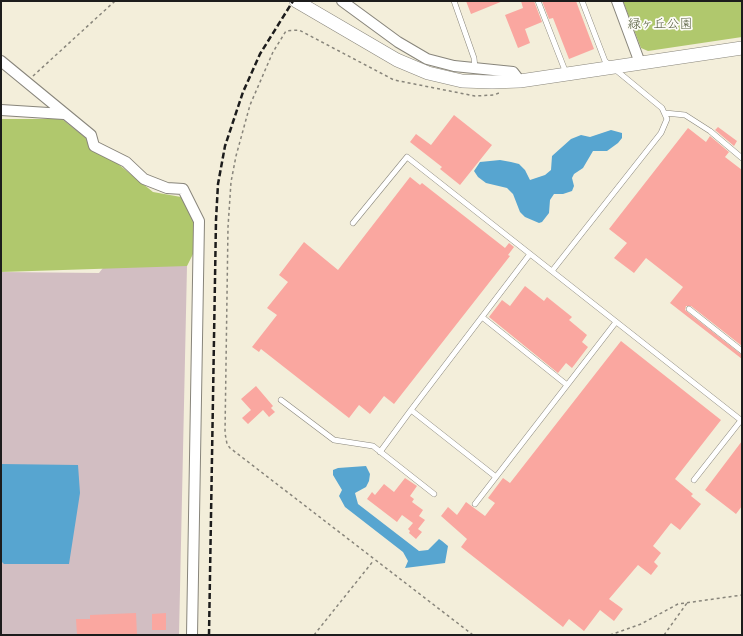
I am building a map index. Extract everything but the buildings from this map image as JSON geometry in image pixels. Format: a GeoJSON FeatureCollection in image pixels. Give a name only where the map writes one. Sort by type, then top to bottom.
{"type":"FeatureCollection","features":[{"type":"Feature","properties":{"kind":"street"},"geometry":{"type":"LineString","coordinates":[[342,1],[398,42],[427,59],[454,66],[513,72],[520,81]]}},
{"type":"Feature","properties":{"kind":"street"},"geometry":{"type":"LineString","coordinates":[[617,1],[640,63]]}},
{"type":"Feature","properties":{"kind":"street"},"geometry":{"type":"LineString","coordinates":[[299,3],[397,60],[428,73],[448,79],[476,82],[520,81],[742,48]]}},
{"type":"Feature","properties":{"kind":"street"},"geometry":{"type":"LineString","coordinates":[[1,61],[91,135],[94,146],[126,162],[144,179],[167,188],[183,189],[199,221],[192,635]]}},
{"type":"Feature","properties":{"kind":"street"},"geometry":{"type":"LineString","coordinates":[[1,110],[64,114]]}},
{"type":"Feature","properties":{"kind":"lane"},"geometry":{"type":"LineString","coordinates":[[454,1],[474,58],[475,69]]}},
{"type":"Feature","properties":{"kind":"lane"},"geometry":{"type":"LineString","coordinates":[[538,1],[566,74]]}},
{"type":"Feature","properties":{"kind":"lane"},"geometry":{"type":"LineString","coordinates":[[552,271],[661,133],[667,119],[665,113],[612,67],[603,56],[582,1]]}},
{"type":"Feature","properties":{"kind":"lane"},"geometry":{"type":"LineString","coordinates":[[665,113],[685,115],[710,132],[742,158]]}},
{"type":"Feature","properties":{"kind":"lane"},"geometry":{"type":"LineString","coordinates":[[353,223],[407,157],[742,420],[694,480]]}},
{"type":"Feature","properties":{"kind":"lane"},"geometry":{"type":"LineString","coordinates":[[380,452],[530,254]]}},
{"type":"Feature","properties":{"kind":"lane"},"geometry":{"type":"LineString","coordinates":[[689,309],[742,351]]}},
{"type":"Feature","properties":{"kind":"lane"},"geometry":{"type":"LineString","coordinates":[[482,317],[567,386]]}},
{"type":"Feature","properties":{"kind":"lane"},"geometry":{"type":"LineString","coordinates":[[475,504],[616,322]]}},
{"type":"Feature","properties":{"kind":"lane"},"geometry":{"type":"LineString","coordinates":[[281,400],[334,440],[373,446],[434,494]]}},
{"type":"Feature","properties":{"kind":"lane"},"geometry":{"type":"LineString","coordinates":[[411,410],[496,477]]}},
{"type":"Feature","properties":{"kind":"path"},"geometry":{"type":"LineString","coordinates":[[27,81],[115,1]]}},
{"type":"Feature","properties":{"kind":"path"},"geometry":{"type":"LineString","coordinates":[[473,635],[230,448],[225,439],[228,227],[231,182],[236,156],[250,105],[273,52],[286,31],[299,30],[394,80],[475,96],[494,96]]}},
{"type":"Feature","properties":{"kind":"path"},"geometry":{"type":"LineString","coordinates":[[314,635],[374,560]]}},
{"type":"Feature","properties":{"kind":"path"},"geometry":{"type":"LineString","coordinates":[[610,635],[641,624],[678,604],[742,594]]}},
{"type":"Feature","properties":{"kind":"path"},"geometry":{"type":"LineString","coordinates":[[664,635],[688,602]]}},
{"type":"Feature","properties":{"kind":"shaded area"},"geometry":{"type":"Polygon","coordinates":[[[106,264],[187,266],[179,635],[1,635],[1,272],[99,273],[106,264]]]}},
{"type":"Feature","properties":{"kind":"green space","name":"緑ヶ丘公園"},"geometry":{"type":"Polygon","coordinates":[[[623,1],[742,1],[742,37],[648,51],[641,48],[623,1]]]}},
{"type":"Feature","properties":{"kind":"green space"},"geometry":{"type":"Polygon","coordinates":[[[1,119],[62,119],[153,192],[181,197],[195,222],[194,252],[187,266],[1,272],[1,119]]]}},
{"type":"Feature","properties":{"kind":"water"},"geometry":{"type":"Polygon","coordinates":[[[611,130],[622,133],[622,138],[607,151],[593,151],[583,168],[574,174],[572,178],[574,186],[572,191],[563,194],[554,194],[550,200],[549,213],[542,222],[539,223],[525,217],[520,212],[513,194],[507,188],[486,183],[478,177],[474,171],[480,162],[500,160],[519,164],[525,170],[530,180],[545,175],[551,170],[552,156],[571,139],[581,135],[590,137],[611,130]]]}},
{"type":"Feature","properties":{"kind":"water"},"geometry":{"type":"Polygon","coordinates":[[[1,464],[78,465],[80,493],[69,564],[4,564],[1,561],[1,464]]]}},
{"type":"Feature","properties":{"kind":"water"},"geometry":{"type":"Polygon","coordinates":[[[366,466],[370,474],[369,481],[366,487],[355,493],[358,504],[419,551],[428,550],[439,539],[442,541],[448,546],[445,563],[405,568],[408,561],[403,552],[345,507],[339,496],[342,490],[333,475],[333,470],[338,468],[366,466]]]}},
{"type":"Feature","properties":{"kind":"railway"},"geometry":{"type":"LineString","coordinates":[[209,635],[216,220],[218,184],[225,146],[243,92],[260,54],[293,1]]}}]}
